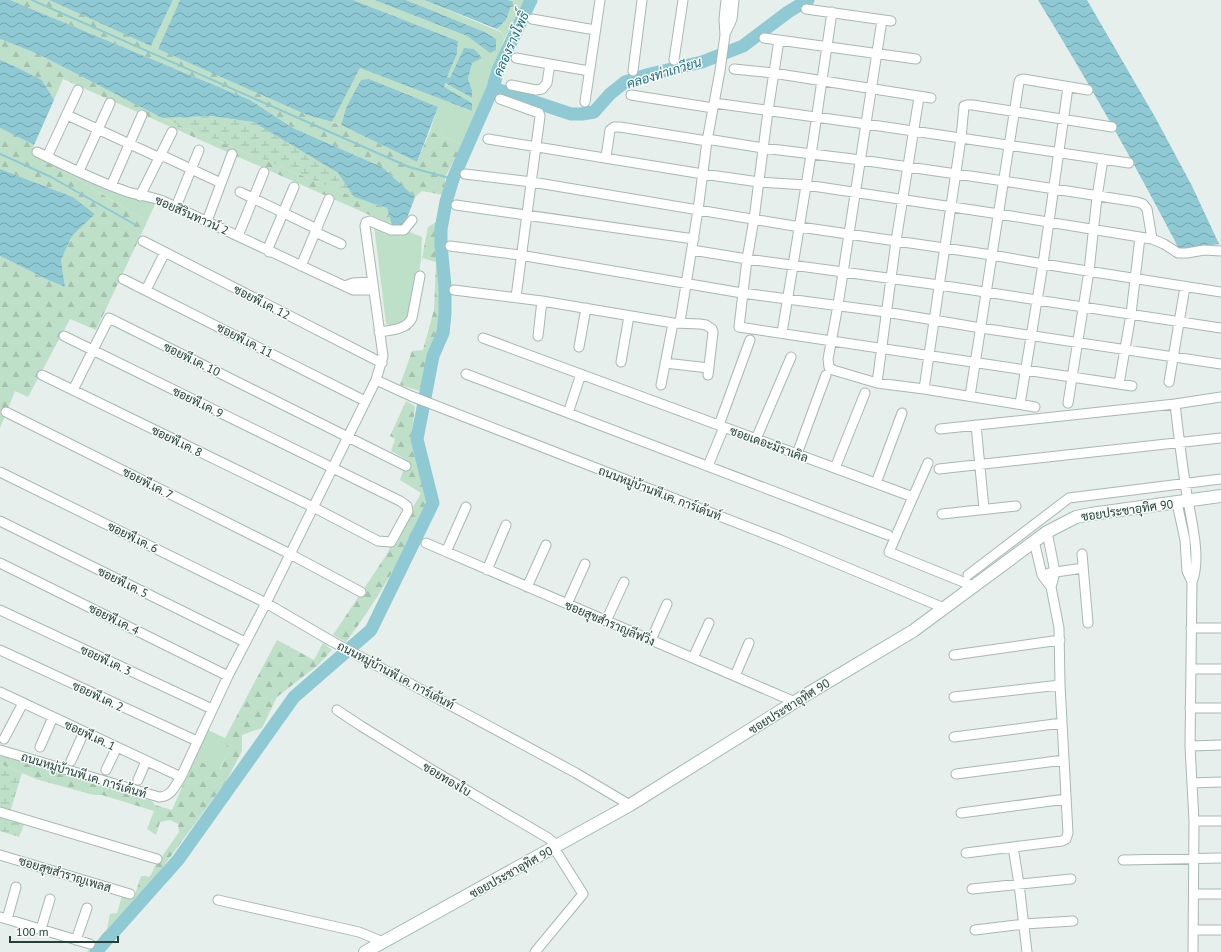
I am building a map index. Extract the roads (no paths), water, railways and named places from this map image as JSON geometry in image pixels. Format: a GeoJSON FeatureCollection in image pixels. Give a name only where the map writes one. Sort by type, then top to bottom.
{"type":"FeatureCollection","features":[{"type":"Feature","properties":{"kind":"street"},"geometry":{"type":"LineString","coordinates":[[585,102],[600,0]]}},
{"type":"Feature","properties":{"kind":"street"},"geometry":{"type":"LineString","coordinates":[[633,71],[642,0]]}},
{"type":"Feature","properties":{"kind":"street"},"geometry":{"type":"LineString","coordinates":[[674,60],[683,0]]}},
{"type":"Feature","properties":{"kind":"street"},"geometry":{"type":"LineString","coordinates":[[661,385],[687,284],[707,140],[725,35],[724,18],[730,1]]}},
{"type":"Feature","properties":{"kind":"street"},"geometry":{"type":"LineString","coordinates":[[806,8],[887,20],[876,54],[861,160],[828,359],[829,367],[833,370],[877,383],[1035,407]]}},
{"type":"Feature","properties":{"kind":"street"},"geometry":{"type":"LineString","coordinates":[[782,334],[789,299],[832,12]]}},
{"type":"Feature","properties":{"kind":"street"},"geometry":{"type":"LineString","coordinates":[[532,19],[595,30]]}},
{"type":"Feature","properties":{"kind":"street"},"geometry":{"type":"LineString","coordinates":[[764,38],[916,59]]}},
{"type":"Feature","properties":{"kind":"street"},"geometry":{"type":"LineString","coordinates":[[779,40],[742,293],[739,327],[1132,386]]}},
{"type":"Feature","properties":{"kind":"street"},"geometry":{"type":"LineString","coordinates":[[516,58],[589,71]]}},
{"type":"Feature","properties":{"kind":"street"},"geometry":{"type":"LineString","coordinates":[[511,85],[536,90],[542,89],[547,83],[550,64]]}},
{"type":"Feature","properties":{"kind":"street"},"geometry":{"type":"LineString","coordinates":[[734,69],[773,73],[931,98]]}},
{"type":"Feature","properties":{"kind":"street"},"geometry":{"type":"LineString","coordinates":[[970,396],[1004,181],[1013,112],[1020,80],[1023,79],[1088,90]]}},
{"type":"Feature","properties":{"kind":"street"},"geometry":{"type":"LineString","coordinates":[[1020,404],[1043,264],[1068,87]]}},
{"type":"Feature","properties":{"kind":"street"},"geometry":{"type":"LineString","coordinates":[[48,157],[78,90]]}},
{"type":"Feature","properties":{"kind":"street"},"geometry":{"type":"LineString","coordinates":[[631,95],[866,124],[1129,163]]}},
{"type":"Feature","properties":{"kind":"street"},"geometry":{"type":"LineString","coordinates":[[877,383],[896,242],[919,97]]}},
{"type":"Feature","properties":{"kind":"street"},"geometry":{"type":"LineString","coordinates":[[500,99],[539,113],[540,116],[532,182],[520,255],[516,297]]}},
{"type":"Feature","properties":{"kind":"street"},"geometry":{"type":"LineString","coordinates":[[79,171],[110,104]]}},
{"type":"Feature","properties":{"kind":"street"},"geometry":{"type":"LineString","coordinates":[[924,389],[956,174],[964,106],[967,104],[973,104],[1013,112],[1112,127]]}},
{"type":"Feature","properties":{"kind":"street"},"geometry":{"type":"LineString","coordinates":[[111,186],[142,115]]}},
{"type":"Feature","properties":{"kind":"street"},"geometry":{"type":"LineString","coordinates":[[67,116],[98,131],[221,183]]}},
{"type":"Feature","properties":{"kind":"street"},"geometry":{"type":"LineString","coordinates":[[606,157],[610,130],[614,127],[620,127],[1004,181],[1143,204],[1147,208],[1152,240]]}},
{"type":"Feature","properties":{"kind":"street"},"geometry":{"type":"LineString","coordinates":[[140,196],[172,132]]}},
{"type":"Feature","properties":{"kind":"street"},"geometry":{"type":"LineString","coordinates":[[488,139],[703,174],[759,182],[806,185],[1140,237],[1164,244],[1178,253],[1204,250],[1221,252]]}},
{"type":"Feature","properties":{"kind":"street"},"geometry":{"type":"LineString","coordinates":[[176,208],[199,150]]}},
{"type":"Feature","properties":{"kind":"street","name":"ซอยสิรินทาวน์ 2"},"geometry":{"type":"LineString","coordinates":[[37,152],[111,186],[140,196],[158,199],[353,290],[373,286]]}},
{"type":"Feature","properties":{"kind":"street"},"geometry":{"type":"LineString","coordinates":[[207,222],[232,154]]}},
{"type":"Feature","properties":{"kind":"street"},"geometry":{"type":"LineString","coordinates":[[1068,403],[1078,342],[1103,159]]}},
{"type":"Feature","properties":{"kind":"street"},"geometry":{"type":"LineString","coordinates":[[238,236],[264,172]]}},
{"type":"Feature","properties":{"kind":"street"},"geometry":{"type":"LineString","coordinates":[[465,174],[532,182],[800,227],[992,255],[1221,292]]}},
{"type":"Feature","properties":{"kind":"street"},"geometry":{"type":"LineString","coordinates":[[269,252],[269,246],[294,187]]}},
{"type":"Feature","properties":{"kind":"street"},"geometry":{"type":"LineString","coordinates":[[240,192],[283,212],[341,244]]}},
{"type":"Feature","properties":{"kind":"street"},"geometry":{"type":"LineString","coordinates":[[301,266],[329,200]]}},
{"type":"Feature","properties":{"kind":"street"},"geometry":{"type":"LineString","coordinates":[[456,205],[694,240]]}},
{"type":"Feature","properties":{"kind":"street","name":"ถนนหมู่บ้านพี.เค. การ์เด้นท์"},"geometry":{"type":"LineString","coordinates":[[0,750],[159,797],[165,797],[171,792],[181,777],[228,676],[266,603],[376,380],[382,363],[383,356],[365,226],[366,222],[370,221],[394,230],[404,230],[412,220]]}},
{"type":"Feature","properties":{"kind":"street"},"geometry":{"type":"LineString","coordinates":[[1119,384],[1131,314],[1140,237]]}},
{"type":"Feature","properties":{"kind":"street","name":"ซอยพี.เค. 12"},"geometry":{"type":"LineString","coordinates":[[143,241],[382,363]]}},
{"type":"Feature","properties":{"kind":"street"},"geometry":{"type":"LineString","coordinates":[[450,246],[520,255],[742,293],[886,312],[981,328],[1221,364]]}},
{"type":"Feature","properties":{"kind":"street"},"geometry":{"type":"LineString","coordinates":[[692,250],[747,260],[892,278],[1221,328]]}},
{"type":"Feature","properties":{"kind":"street"},"geometry":{"type":"LineString","coordinates":[[146,290],[165,252]]}},
{"type":"Feature","properties":{"kind":"street"},"geometry":{"type":"LineString","coordinates":[[379,332],[401,328],[409,323],[412,318],[420,276]]}},
{"type":"Feature","properties":{"kind":"street","name":"ซอยพี.เค. 11"},"geometry":{"type":"LineString","coordinates":[[124,279],[365,401]]}},
{"type":"Feature","properties":{"kind":"street"},"geometry":{"type":"LineString","coordinates":[[1169,382],[1185,287]]}},
{"type":"Feature","properties":{"kind":"street"},"geometry":{"type":"LineString","coordinates":[[454,290],[516,297],[629,316],[700,324],[706,325],[712,329],[713,332],[708,371],[666,363]]}},
{"type":"Feature","properties":{"kind":"street"},"geometry":{"type":"LineString","coordinates":[[538,336],[542,301]]}},
{"type":"Feature","properties":{"kind":"street"},"geometry":{"type":"LineString","coordinates":[[579,346],[586,308]]}},
{"type":"Feature","properties":{"kind":"street"},"geometry":{"type":"LineString","coordinates":[[621,362],[629,316]]}},
{"type":"Feature","properties":{"kind":"street","name":"ซอยพี.เค. 10"},"geometry":{"type":"LineString","coordinates":[[73,390],[109,318],[348,436]]}},
{"type":"Feature","properties":{"kind":"street","name":"ซอยพี.เค. 9"},"geometry":{"type":"LineString","coordinates":[[64,336],[400,501],[407,506],[408,511],[391,542],[385,542],[378,541],[313,507]]}},
{"type":"Feature","properties":{"kind":"street","name":"ซอยเดอะมิราเคิล"},"geometry":{"type":"LineString","coordinates":[[483,338],[913,497]]}},
{"type":"Feature","properties":{"kind":"street"},"geometry":{"type":"LineString","coordinates":[[708,466],[750,340]]}},
{"type":"Feature","properties":{"kind":"street"},"geometry":{"type":"LineString","coordinates":[[756,439],[791,357]]}},
{"type":"Feature","properties":{"kind":"street"},"geometry":{"type":"LineString","coordinates":[[466,374],[888,535]]}},
{"type":"Feature","properties":{"kind":"street"},"geometry":{"type":"LineString","coordinates":[[568,413],[581,374]]}},
{"type":"Feature","properties":{"kind":"street","name":"ซอยพี.เค. 8"},"geometry":{"type":"LineString","coordinates":[[42,375],[313,507]]}},
{"type":"Feature","properties":{"kind":"street"},"geometry":{"type":"LineString","coordinates":[[797,454],[826,375]]}},
{"type":"Feature","properties":{"kind":"street","name":"ถนนหมู่บ้านพี.เค. การ์เด้นท์"},"geometry":{"type":"LineString","coordinates":[[376,380],[411,396],[781,540],[944,608]]}},
{"type":"Feature","properties":{"kind":"street"},"geometry":{"type":"LineString","coordinates":[[835,468],[865,393]]}},
{"type":"Feature","properties":{"kind":"street"},"geometry":{"type":"LineString","coordinates":[[940,430],[1175,404],[1221,397]]}},
{"type":"Feature","properties":{"kind":"street"},"geometry":{"type":"LineString","coordinates":[[1175,404],[1185,484],[1182,502],[1196,567],[1192,582],[1190,708],[1190,746],[1194,821],[1193,952]]}},
{"type":"Feature","properties":{"kind":"street","name":"ซอยพี.เค. 7"},"geometry":{"type":"LineString","coordinates":[[6,412],[290,554],[362,592]]}},
{"type":"Feature","properties":{"kind":"street"},"geometry":{"type":"LineString","coordinates":[[876,483],[902,413]]}},
{"type":"Feature","properties":{"kind":"street"},"geometry":{"type":"LineString","coordinates":[[976,425],[984,509]]}},
{"type":"Feature","properties":{"kind":"street"},"geometry":{"type":"LineString","coordinates":[[348,436],[406,466]]}},
{"type":"Feature","properties":{"kind":"street"},"geometry":{"type":"LineString","coordinates":[[939,470],[1221,438]]}},
{"type":"Feature","properties":{"kind":"street"},"geometry":{"type":"LineString","coordinates":[[928,463],[889,552],[973,586]]}},
{"type":"Feature","properties":{"kind":"street","name":"ซอยพี.เค. 6"},"geometry":{"type":"LineString","coordinates":[[0,472],[266,603]]}},
{"type":"Feature","properties":{"kind":"street"},"geometry":{"type":"LineString","coordinates":[[968,574],[1068,498],[1221,479]]}},
{"type":"Feature","properties":{"kind":"street","name":"ซอยประชาอุทิศ 90"},"geometry":{"type":"LineString","coordinates":[[365,952],[630,805],[795,702],[913,631],[1047,532],[1076,517],[1221,496]]}},
{"type":"Feature","properties":{"kind":"street"},"geometry":{"type":"LineString","coordinates":[[942,514],[1016,506]]}},
{"type":"Feature","properties":{"kind":"street"},"geometry":{"type":"LineString","coordinates":[[446,552],[466,507]]}},
{"type":"Feature","properties":{"kind":"street","name":"ซอยพี.เค. 5"},"geometry":{"type":"LineString","coordinates":[[0,521],[245,642]]}},
{"type":"Feature","properties":{"kind":"street"},"geometry":{"type":"LineString","coordinates":[[487,570],[506,526]]}},
{"type":"Feature","properties":{"kind":"street"},"geometry":{"type":"LineString","coordinates":[[1047,532],[1055,572],[1051,587]]}},
{"type":"Feature","properties":{"kind":"street"},"geometry":{"type":"LineString","coordinates":[[966,853],[1058,842],[1066,840],[1068,833],[1060,685],[1059,628],[1051,587],[1042,575],[1034,541]]}},
{"type":"Feature","properties":{"kind":"street","name":"ซอยสุขสำราญลีฟวิ่ง"},"geometry":{"type":"LineString","coordinates":[[426,543],[795,702]]}},
{"type":"Feature","properties":{"kind":"street"},"geometry":{"type":"LineString","coordinates":[[527,587],[546,545]]}},
{"type":"Feature","properties":{"kind":"street"},"geometry":{"type":"LineString","coordinates":[[1082,554],[1088,623]]}},
{"type":"Feature","properties":{"kind":"street","name":"ซอยพี.เค. 4"},"geometry":{"type":"LineString","coordinates":[[0,563],[228,676]]}},
{"type":"Feature","properties":{"kind":"street"},"geometry":{"type":"LineString","coordinates":[[567,604],[585,564]]}},
{"type":"Feature","properties":{"kind":"street"},"geometry":{"type":"LineString","coordinates":[[1042,575],[1083,568]]}},
{"type":"Feature","properties":{"kind":"street"},"geometry":{"type":"LineString","coordinates":[[606,621],[624,582]]}},
{"type":"Feature","properties":{"kind":"street","name":"ถนนหมู่บ้านพี.เค. การ์เด้นท์"},"geometry":{"type":"LineString","coordinates":[[266,603],[333,642],[576,773],[630,805]]}},
{"type":"Feature","properties":{"kind":"street"},"geometry":{"type":"LineString","coordinates":[[651,640],[668,604]]}},
{"type":"Feature","properties":{"kind":"street","name":"ซอยพี.เค. 3"},"geometry":{"type":"LineString","coordinates":[[0,610],[212,709]]}},
{"type":"Feature","properties":{"kind":"street"},"geometry":{"type":"LineString","coordinates":[[693,658],[708,623]]}},
{"type":"Feature","properties":{"kind":"street"},"geometry":{"type":"LineString","coordinates":[[1191,628],[1221,628]]}},
{"type":"Feature","properties":{"kind":"street"},"geometry":{"type":"LineString","coordinates":[[954,655],[1060,640]]}},
{"type":"Feature","properties":{"kind":"street"},"geometry":{"type":"LineString","coordinates":[[735,676],[749,643]]}},
{"type":"Feature","properties":{"kind":"street","name":"ซอยพี.เค. 2"},"geometry":{"type":"LineString","coordinates":[[0,650],[197,742]]}},
{"type":"Feature","properties":{"kind":"street"},"geometry":{"type":"LineString","coordinates":[[1191,669],[1221,669]]}},
{"type":"Feature","properties":{"kind":"street"},"geometry":{"type":"LineString","coordinates":[[954,697],[1060,685]]}},
{"type":"Feature","properties":{"kind":"street","name":"ซอยพี.เค. 1"},"geometry":{"type":"LineString","coordinates":[[0,692],[181,777]]}},
{"type":"Feature","properties":{"kind":"street"},"geometry":{"type":"LineString","coordinates":[[4,739],[24,704]]}},
{"type":"Feature","properties":{"kind":"street"},"geometry":{"type":"LineString","coordinates":[[1190,708],[1221,708]]}},
{"type":"Feature","properties":{"kind":"street","name":"ซอยทองใบ"},"geometry":{"type":"LineString","coordinates":[[337,710],[374,734],[548,838],[556,847]]}},
{"type":"Feature","properties":{"kind":"street"},"geometry":{"type":"LineString","coordinates":[[40,747],[53,717]]}},
{"type":"Feature","properties":{"kind":"street"},"geometry":{"type":"LineString","coordinates":[[954,737],[1062,723]]}},
{"type":"Feature","properties":{"kind":"street"},"geometry":{"type":"LineString","coordinates":[[71,761],[84,732]]}},
{"type":"Feature","properties":{"kind":"street"},"geometry":{"type":"LineString","coordinates":[[1190,746],[1221,745]]}},
{"type":"Feature","properties":{"kind":"street"},"geometry":{"type":"LineString","coordinates":[[106,770],[117,747]]}},
{"type":"Feature","properties":{"kind":"street"},"geometry":{"type":"LineString","coordinates":[[956,774],[1064,760]]}},
{"type":"Feature","properties":{"kind":"street"},"geometry":{"type":"LineString","coordinates":[[138,780],[146,761]]}},
{"type":"Feature","properties":{"kind":"street"},"geometry":{"type":"LineString","coordinates":[[1192,782],[1221,782]]}},
{"type":"Feature","properties":{"kind":"street"},"geometry":{"type":"LineString","coordinates":[[961,813],[1066,799]]}},
{"type":"Feature","properties":{"kind":"street"},"geometry":{"type":"LineString","coordinates":[[0,812],[156,859]]}},
{"type":"Feature","properties":{"kind":"street"},"geometry":{"type":"LineString","coordinates":[[1194,821],[1221,821]]}},
{"type":"Feature","properties":{"kind":"street"},"geometry":{"type":"LineString","coordinates":[[535,952],[583,894],[556,847]]}},
{"type":"Feature","properties":{"kind":"street"},"geometry":{"type":"LineString","coordinates":[[1014,847],[1027,952]]}},
{"type":"Feature","properties":{"kind":"street","name":"ซอยสุขสำราญเพลส"},"geometry":{"type":"LineString","coordinates":[[0,855],[130,894]]}},
{"type":"Feature","properties":{"kind":"street"},"geometry":{"type":"LineString","coordinates":[[1123,860],[1221,858]]}},
{"type":"Feature","properties":{"kind":"street"},"geometry":{"type":"LineString","coordinates":[[972,889],[1070,879]]}},
{"type":"Feature","properties":{"kind":"street"},"geometry":{"type":"LineString","coordinates":[[16,887],[4,918],[90,944]]}},
{"type":"Feature","properties":{"kind":"street"},"geometry":{"type":"LineString","coordinates":[[1194,894],[1221,894]]}},
{"type":"Feature","properties":{"kind":"street"},"geometry":{"type":"LineString","coordinates":[[41,929],[50,898]]}},
{"type":"Feature","properties":{"kind":"street"},"geometry":{"type":"LineString","coordinates":[[218,900],[359,932],[383,942]]}},
{"type":"Feature","properties":{"kind":"street"},"geometry":{"type":"LineString","coordinates":[[76,940],[87,908]]}},
{"type":"Feature","properties":{"kind":"street"},"geometry":{"type":"LineString","coordinates":[[975,930],[1024,924],[1073,921]]}},
{"type":"Feature","properties":{"kind":"street"},"geometry":{"type":"LineString","coordinates":[[1193,930],[1221,930]]}},
{"type":"Feature","properties":{"kind":"water"},"geometry":{"type":"Polygon","coordinates":[[[0,0],[10,0],[250,100],[293,128],[382,167],[415,197],[403,229],[392,225],[387,208],[354,197],[338,173],[253,122],[211,116],[162,118],[38,54],[0,39],[0,0]]]}},
{"type":"Feature","properties":{"kind":"water"},"geometry":{"type":"Polygon","coordinates":[[[49,0],[173,0],[151,46],[49,0]]]}},
{"type":"Feature","properties":{"kind":"water"},"geometry":{"type":"Polygon","coordinates":[[[180,0],[353,0],[458,41],[457,54],[447,77],[450,78],[464,48],[474,49],[482,58],[472,63],[468,79],[472,90],[472,98],[445,83],[444,87],[472,103],[472,111],[360,68],[332,122],[307,115],[158,49],[180,0]]]}},
{"type":"Feature","properties":{"kind":"water"},"geometry":{"type":"Polygon","coordinates":[[[374,0],[406,0],[485,32],[496,39],[496,50],[490,53],[467,36],[374,0]]]}},
{"type":"Feature","properties":{"kind":"water"},"geometry":{"type":"Polygon","coordinates":[[[424,0],[513,1],[506,20],[497,29],[424,0]]]}},
{"type":"Feature","properties":{"kind":"water"},"geometry":{"type":"Polygon","coordinates":[[[1038,0],[1087,0],[1155,117],[1192,186],[1219,244],[1179,249],[1111,123],[1038,0]]]}},
{"type":"Feature","properties":{"kind":"water"},"geometry":{"type":"Polygon","coordinates":[[[0,60],[42,80],[54,100],[34,145],[0,128],[0,60]]]}},
{"type":"Feature","properties":{"kind":"water"},"geometry":{"type":"Polygon","coordinates":[[[369,79],[438,107],[417,162],[341,125],[346,108],[361,80],[369,79]]]}},
{"type":"Feature","properties":{"kind":"water"},"geometry":{"type":"Polygon","coordinates":[[[0,169],[73,197],[95,214],[72,236],[61,260],[65,287],[0,256],[0,169]]]}},
{"type":"Feature","properties":{"kind":"waterway"},"geometry":{"type":"LineString","coordinates":[[32,0],[409,167],[453,179]]}},
{"type":"Feature","properties":{"kind":"waterway","name":"คลองรางโพธิ์"},"geometry":{"type":"LineString","coordinates":[[96,952],[178,860],[294,697],[371,630],[433,503],[417,439],[433,356],[443,333],[445,286],[441,229],[446,202],[453,179],[493,88],[498,70],[531,0]]}},
{"type":"Feature","properties":{"kind":"waterway","name":"คลองท่าเกวียน"},"geometry":{"type":"LineString","coordinates":[[493,88],[571,114],[594,112],[610,94],[625,82],[650,74],[702,62],[743,46],[788,12],[808,0]]}},
{"type":"Feature","properties":{"kind":"waterway"},"geometry":{"type":"LineString","coordinates":[[0,154],[51,177],[134,224]]}}]}
